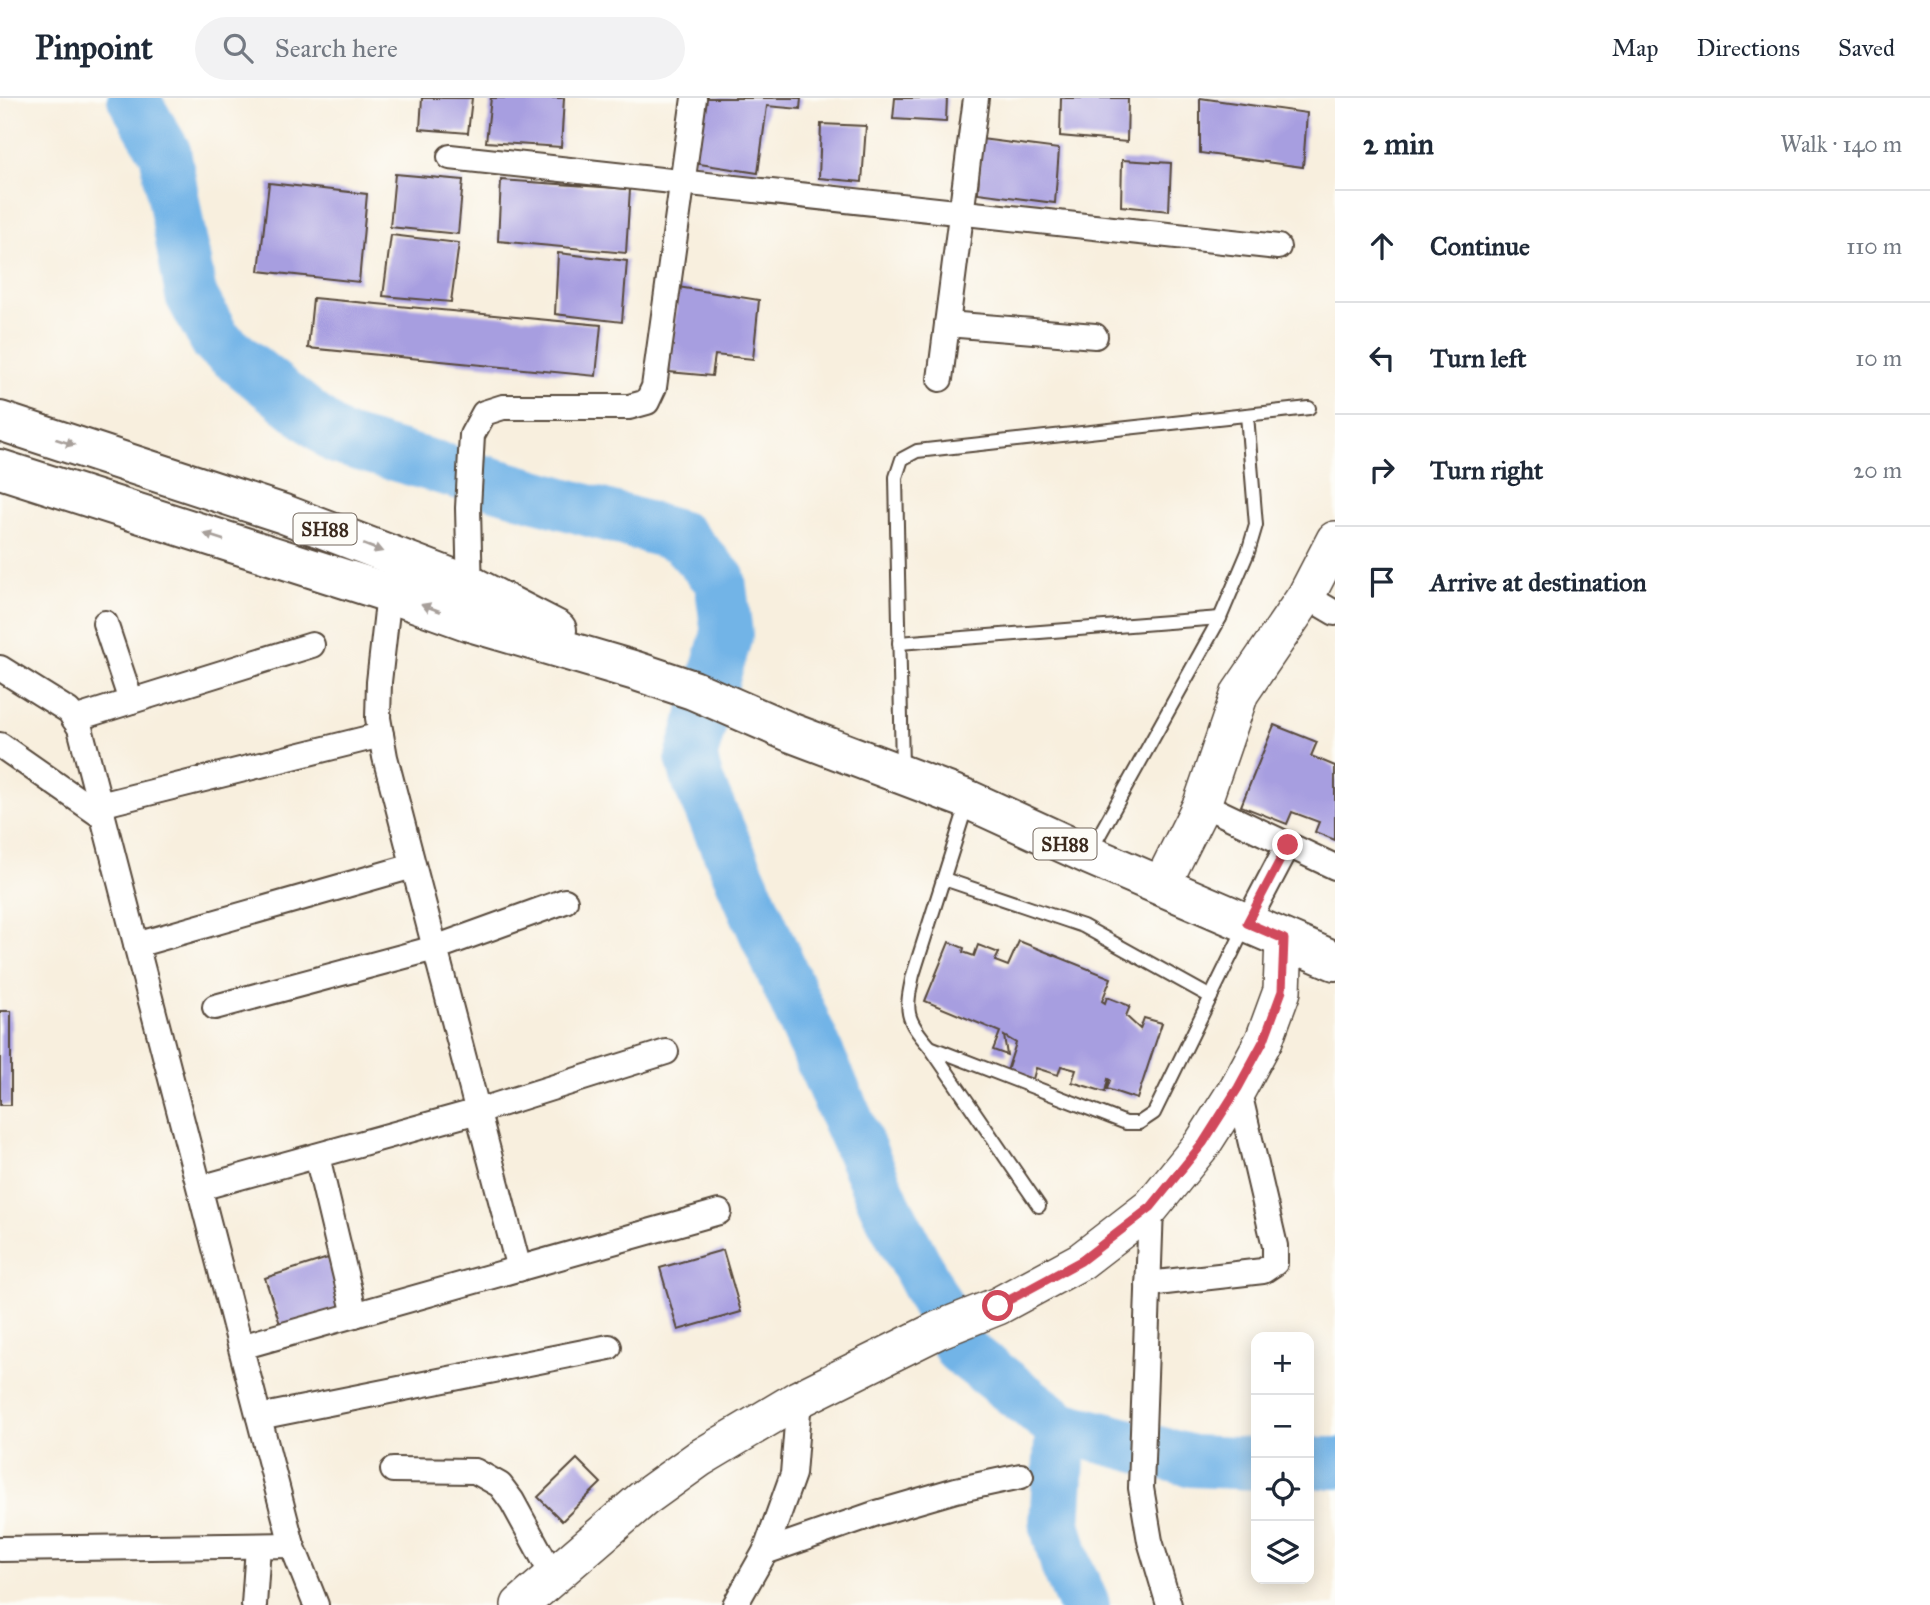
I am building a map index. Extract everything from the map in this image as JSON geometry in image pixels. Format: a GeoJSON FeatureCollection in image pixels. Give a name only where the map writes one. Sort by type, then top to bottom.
{"type":"FeatureCollection","features":[{"type":"Feature","properties":{"kind":"main road","name":"SH88"},"geometry":{"type":"LineString","coordinates":[[0,421],[284,514],[470,585],[636,671]]}},
{"type":"Feature","properties":{"kind":"main road","name":"SH88"},"geometry":{"type":"LineString","coordinates":[[0,469],[389,593],[470,622],[693,690],[792,733],[969,800],[1335,961]]}},
{"type":"Feature","properties":{"kind":"main road"},"geometry":{"type":"LineString","coordinates":[[1161,886],[1202,804],[1240,693],[1321,605],[1335,540]]}},
{"type":"Feature","properties":{"kind":"main road"},"geometry":{"type":"LineString","coordinates":[[520,1605],[643,1499],[699,1458],[799,1399],[938,1330],[998,1306],[1081,1261],[1151,1207],[1203,1143],[1264,1040],[1282,991],[1284,939]]}},
{"type":"Feature","properties":{"kind":"street"},"geometry":{"type":"LineString","coordinates":[[470,622],[468,508],[472,435],[484,413],[503,407],[629,407],[647,402],[654,387],[694,98]]}},
{"type":"Feature","properties":{"kind":"street"},"geometry":{"type":"LineString","coordinates":[[940,379],[976,98]]}},
{"type":"Feature","properties":{"kind":"street"},"geometry":{"type":"LineString","coordinates":[[450,157],[1278,247]]}},
{"type":"Feature","properties":{"kind":"street"},"geometry":{"type":"LineString","coordinates":[[947,324],[1095,336]]}},
{"type":"Feature","properties":{"kind":"street"},"geometry":{"type":"LineString","coordinates":[[389,593],[379,682],[378,718],[384,757],[519,1269]]}},
{"type":"Feature","properties":{"kind":"street"},"geometry":{"type":"LineString","coordinates":[[105,622],[131,701]]}},
{"type":"Feature","properties":{"kind":"street"},"geometry":{"type":"LineString","coordinates":[[74,719],[312,645]]}},
{"type":"Feature","properties":{"kind":"street"},"geometry":{"type":"LineString","coordinates":[[0,668],[69,711],[80,729],[292,1545],[316,1605]]}},
{"type":"Feature","properties":{"kind":"street"},"geometry":{"type":"LineString","coordinates":[[0,745],[102,811],[381,735]]}},
{"type":"Feature","properties":{"kind":"street"},"geometry":{"type":"LineString","coordinates":[[1202,804],[1335,867]]}},
{"type":"Feature","properties":{"kind":"street"},"geometry":{"type":"LineString","coordinates":[[1247,923],[1288,845]]}},
{"type":"Feature","properties":{"kind":"street"},"geometry":{"type":"LineString","coordinates":[[136,945],[413,866]]}},
{"type":"Feature","properties":{"kind":"street"},"geometry":{"type":"LineString","coordinates":[[215,1007],[435,948],[565,901]]}},
{"type":"Feature","properties":{"kind":"street"},"geometry":{"type":"LineString","coordinates":[[200,1188],[478,1111],[666,1052]]}},
{"type":"Feature","properties":{"kind":"street"},"geometry":{"type":"LineString","coordinates":[[1148,1284],[1263,1271],[1275,1263],[1275,1246],[1238,1088]]}},
{"type":"Feature","properties":{"kind":"street"},"geometry":{"type":"LineString","coordinates":[[317,1156],[355,1315]]}},
{"type":"Feature","properties":{"kind":"street"},"geometry":{"type":"LineString","coordinates":[[1151,1207],[1141,1488],[1150,1541],[1169,1605]]}},
{"type":"Feature","properties":{"kind":"street"},"geometry":{"type":"LineString","coordinates":[[241,1346],[719,1212]]}},
{"type":"Feature","properties":{"kind":"street"},"geometry":{"type":"LineString","coordinates":[[259,1417],[609,1347]]}},
{"type":"Feature","properties":{"kind":"street"},"geometry":{"type":"LineString","coordinates":[[735,1605],[765,1552],[793,1474],[799,1399]]}},
{"type":"Feature","properties":{"kind":"street"},"geometry":{"type":"LineString","coordinates":[[393,1470],[475,1471],[500,1485],[512,1500],[553,1576]]}},
{"type":"Feature","properties":{"kind":"street"},"geometry":{"type":"LineString","coordinates":[[765,1552],[877,1513],[956,1490],[1021,1476]]}},
{"type":"Feature","properties":{"kind":"street"},"geometry":{"type":"LineString","coordinates":[[0,1549],[292,1545]]}},
{"type":"Feature","properties":{"kind":"street"},"geometry":{"type":"LineString","coordinates":[[254,1605],[258,1546]]}},
{"type":"Feature","properties":{"kind":"lane"},"geometry":{"type":"LineString","coordinates":[[902,775],[896,477],[902,459],[918,451],[1309,408]]}},
{"type":"Feature","properties":{"kind":"lane"},"geometry":{"type":"LineString","coordinates":[[1089,855],[1220,618],[1248,552],[1256,525],[1247,415]]}},
{"type":"Feature","properties":{"kind":"lane"},"geometry":{"type":"LineString","coordinates":[[900,643],[1220,618]]}},
{"type":"Feature","properties":{"kind":"lane"},"geometry":{"type":"LineString","coordinates":[[969,800],[914,975],[908,1016],[1039,1206]]}},
{"type":"Feature","properties":{"kind":"lane"},"geometry":{"type":"LineString","coordinates":[[944,879],[1083,926],[1211,997]]}},
{"type":"Feature","properties":{"kind":"lane"},"geometry":{"type":"LineString","coordinates":[[930,1047],[1126,1123],[1139,1123],[1154,1113],[1247,923]]}},
{"type":"Feature","properties":{"kind":"building"},"geometry":{"type":"Polygon","coordinates":[[[422,98],[472,98],[468,133],[420,129],[422,98]]]}},
{"type":"Feature","properties":{"kind":"building"},"geometry":{"type":"Polygon","coordinates":[[[491,98],[564,98],[561,147],[486,142],[491,98]]]}},
{"type":"Feature","properties":{"kind":"building"},"geometry":{"type":"Polygon","coordinates":[[[701,98],[801,98],[800,109],[767,106],[758,173],[693,163],[701,98]]]}},
{"type":"Feature","properties":{"kind":"building"},"geometry":{"type":"Polygon","coordinates":[[[895,98],[947,98],[946,122],[893,119],[895,98]]]}},
{"type":"Feature","properties":{"kind":"building"},"geometry":{"type":"Polygon","coordinates":[[[1061,98],[1128,98],[1127,142],[1060,136],[1061,98]]]}},
{"type":"Feature","properties":{"kind":"building"},"geometry":{"type":"Polygon","coordinates":[[[1200,98],[1307,113],[1303,167],[1200,153],[1200,98]]]}},
{"type":"Feature","properties":{"kind":"building"},"geometry":{"type":"Polygon","coordinates":[[[821,124],[866,126],[862,182],[819,178],[821,124]]]}},
{"type":"Feature","properties":{"kind":"building"},"geometry":{"type":"Polygon","coordinates":[[[981,139],[1059,149],[1055,203],[978,193],[981,139]]]}},
{"type":"Feature","properties":{"kind":"building"},"geometry":{"type":"Polygon","coordinates":[[[1122,160],[1171,163],[1169,211],[1121,206],[1122,160]]]}},
{"type":"Feature","properties":{"kind":"building"},"geometry":{"type":"Polygon","coordinates":[[[395,174],[463,180],[458,234],[390,227],[395,174]]]}},
{"type":"Feature","properties":{"kind":"building"},"geometry":{"type":"Polygon","coordinates":[[[501,180],[630,189],[626,253],[498,241],[501,180]]]}},
{"type":"Feature","properties":{"kind":"building"},"geometry":{"type":"Polygon","coordinates":[[[269,183],[367,194],[359,282],[259,271],[269,183]]]}},
{"type":"Feature","properties":{"kind":"building"},"geometry":{"type":"Polygon","coordinates":[[[391,235],[459,243],[451,302],[383,296],[391,235]]]}},
{"type":"Feature","properties":{"kind":"building"},"geometry":{"type":"Polygon","coordinates":[[[558,253],[627,261],[622,322],[555,314],[558,253]]]}},
{"type":"Feature","properties":{"kind":"building"},"geometry":{"type":"Polygon","coordinates":[[[678,287],[759,300],[753,359],[715,355],[712,376],[669,372],[678,287]]]}},
{"type":"Feature","properties":{"kind":"building"},"geometry":{"type":"Polygon","coordinates":[[[313,298],[601,325],[596,376],[308,348],[313,298]]]}},
{"type":"Feature","properties":{"kind":"building"},"geometry":{"type":"Polygon","coordinates":[[[1274,725],[1317,742],[1311,756],[1335,766],[1335,840],[1315,832],[1319,822],[1292,812],[1287,824],[1241,806],[1274,725]]]}},
{"type":"Feature","properties":{"kind":"building"},"geometry":{"type":"Polygon","coordinates":[[[1019,941],[1111,978],[1102,1001],[1105,1003],[1107,997],[1130,1006],[1126,1016],[1140,1029],[1144,1018],[1162,1023],[1137,1099],[1107,1089],[1108,1079],[1105,1092],[1072,1082],[1076,1070],[1061,1066],[1058,1075],[1036,1068],[1033,1079],[1007,1071],[1016,1043],[1004,1036],[1007,1055],[993,1050],[1000,1032],[925,1001],[949,942],[974,956],[978,945],[999,953],[995,961],[1008,966],[1019,941]]]}},
{"type":"Feature","properties":{"kind":"building"},"geometry":{"type":"Polygon","coordinates":[[[0,1011],[11,1011],[11,1105],[0,1105],[0,1011]]]}},
{"type":"Feature","properties":{"kind":"building"},"geometry":{"type":"Polygon","coordinates":[[[723,1250],[741,1312],[678,1330],[660,1268],[723,1250]]]}},
{"type":"Feature","properties":{"kind":"building"},"geometry":{"type":"Polygon","coordinates":[[[328,1258],[344,1307],[281,1327],[265,1278],[328,1258]]]}},
{"type":"Feature","properties":{"kind":"building"},"geometry":{"type":"Polygon","coordinates":[[[577,1459],[601,1483],[562,1521],[538,1497],[577,1459]]]}},
{"type":"Feature","properties":{"kind":"waterway"},"geometry":{"type":"LineString","coordinates":[[133,98],[165,152],[191,295],[216,341],[338,439],[681,537],[720,580],[727,634],[691,757],[698,782],[886,1207],[960,1349],[1061,1427],[1192,1461],[1251,1464]]}},
{"type":"Feature","properties":{"kind":"waterway"},"geometry":{"type":"LineString","coordinates":[[1061,1427],[1055,1524],[1067,1567],[1084,1605]]}},
{"type":"Feature","properties":{"kind":"waterway"},"geometry":{"type":"LineString","coordinates":[[1314,1463],[1335,1463]]}},
{"type":"Feature","properties":{"kind":"route"},"geometry":{"type":"LineString","coordinates":[[998,1306],[1081,1261],[1151,1207],[1203,1143],[1238,1088],[1264,1040],[1282,991],[1284,939],[1247,923],[1288,845]]}}]}
